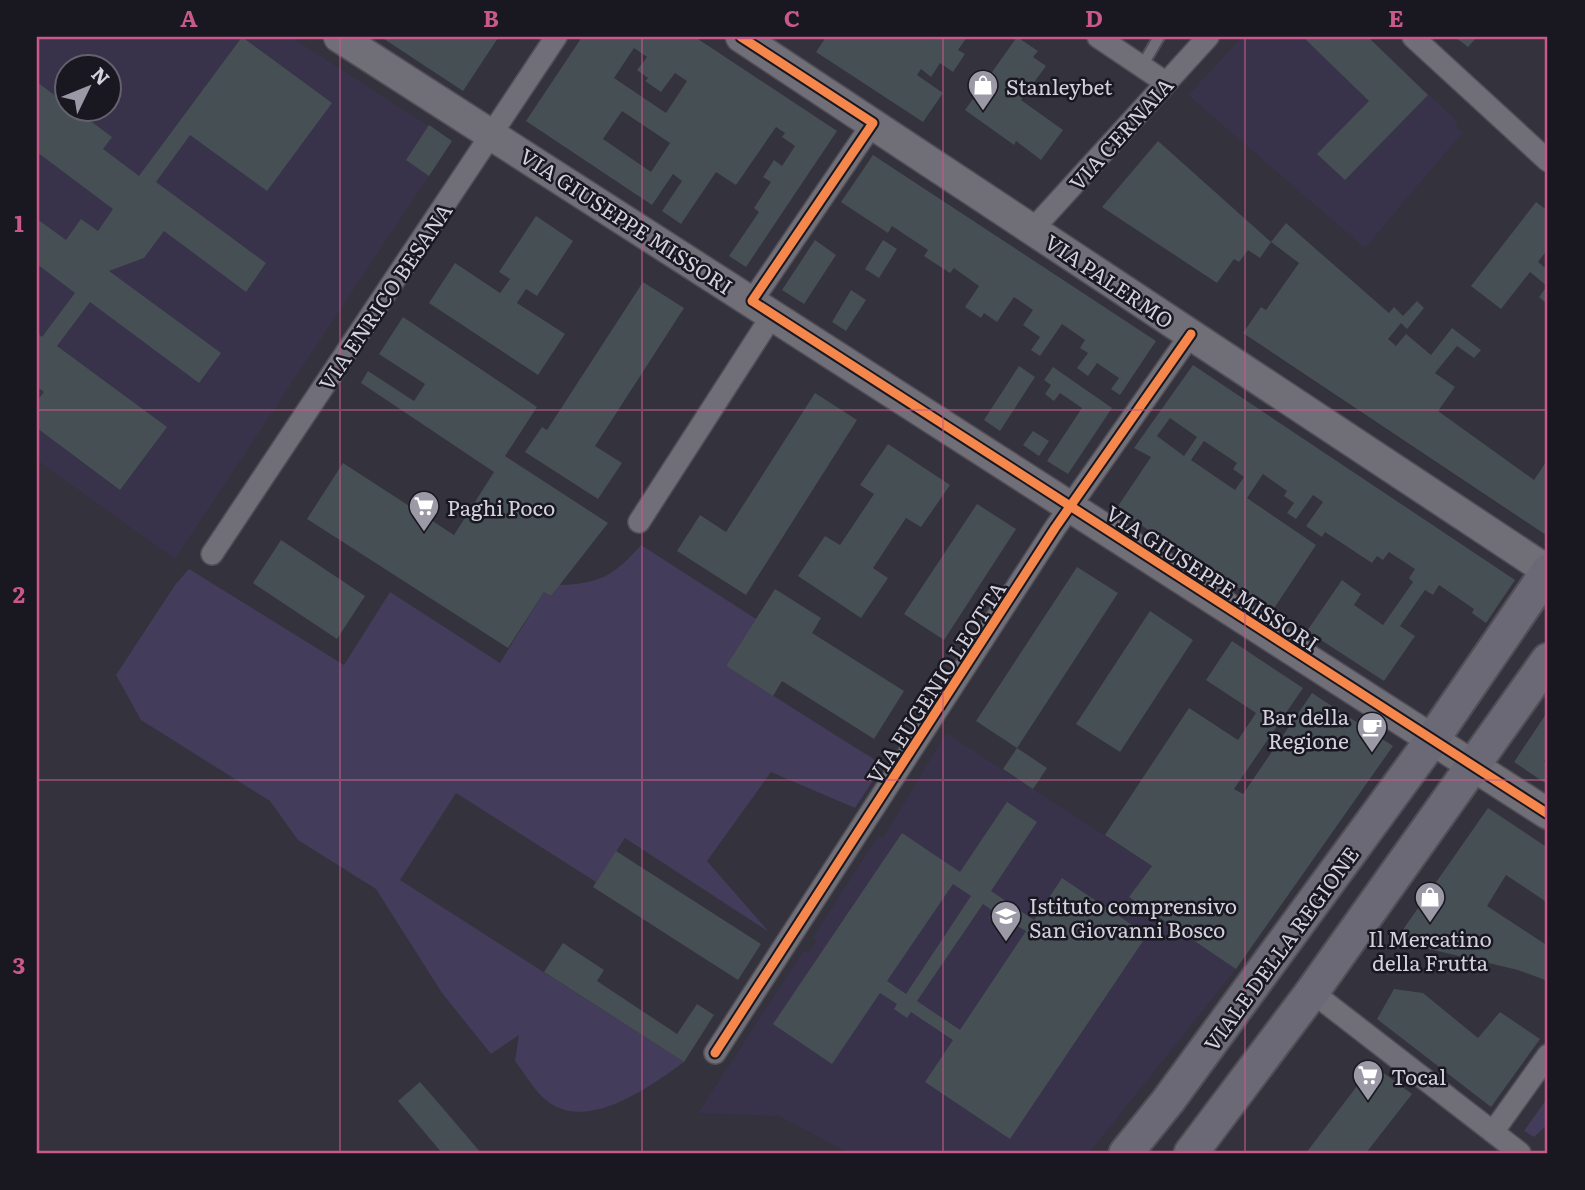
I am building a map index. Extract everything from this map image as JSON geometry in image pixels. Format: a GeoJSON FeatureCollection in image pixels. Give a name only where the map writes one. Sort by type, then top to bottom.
{"type":"FeatureCollection","features":[{"type":"Feature","properties":{"kind":"main road","name":"VIA GIUSEPPE MISSORI"},"geometry":{"type":"LineString","coordinates":[[339,37],[1548,814]]}},
{"type":"Feature","properties":{"kind":"main road","name":"VIA PALERMO"},"geometry":{"type":"LineString","coordinates":[[741,37],[1548,571]]}},
{"type":"Feature","properties":{"kind":"main road","name":"VIALE DELLA REGIONE"},"geometry":{"type":"LineString","coordinates":[[1126,1153],[1168,1101],[1432,740],[1548,571]]}},
{"type":"Feature","properties":{"kind":"main road"},"geometry":{"type":"LineString","coordinates":[[1191,1153],[1312,992],[1548,660]]}},
{"type":"Feature","properties":{"kind":"street","name":"VIA ENRICO BESANA"},"geometry":{"type":"LineString","coordinates":[[212,554],[556,37]]}},
{"type":"Feature","properties":{"kind":"street"},"geometry":{"type":"LineString","coordinates":[[1098,37],[1165,82]]}},
{"type":"Feature","properties":{"kind":"street","name":"VIA CERNAIA"},"geometry":{"type":"LineString","coordinates":[[1033,229],[1208,37]]}},
{"type":"Feature","properties":{"kind":"street"},"geometry":{"type":"LineString","coordinates":[[1413,37],[1548,161]]}},
{"type":"Feature","properties":{"kind":"street"},"geometry":{"type":"LineString","coordinates":[[639,522],[762,307],[873,123]]}},
{"type":"Feature","properties":{"kind":"street","name":"VIA EUGENIO LEOTTA"},"geometry":{"type":"LineString","coordinates":[[715,1053],[1070,506],[1191,334]]}},
{"type":"Feature","properties":{"kind":"street"},"geometry":{"type":"LineString","coordinates":[[1312,992],[1520,1153]]}},
{"type":"Feature","properties":{"kind":"street"},"geometry":{"type":"LineString","coordinates":[[1487,1127],[1548,1055]]}},
{"type":"Feature","properties":{"kind":"lane"},"geometry":{"type":"LineString","coordinates":[[1142,66],[1159,37]]}},
{"type":"Feature","properties":{"kind":"shaded area"},"geometry":{"type":"Polygon","coordinates":[[[37,37],[291,37],[452,141],[175,559],[37,460],[37,37]]]}},
{"type":"Feature","properties":{"kind":"shaded area"},"geometry":{"type":"Polygon","coordinates":[[[1242,37],[1368,37],[1458,122],[1455,126],[1462,133],[1365,248],[1188,95],[1242,37]]]}},
{"type":"Feature","properties":{"kind":"shaded area"},"geometry":{"type":"Polygon","coordinates":[[[641,545],[756,619],[726,666],[883,765],[855,808],[771,772],[707,861],[769,932],[625,838],[596,882],[456,793],[400,880],[684,1062],[620,1102],[584,1112],[566,1110],[545,1099],[515,1061],[519,1035],[491,1054],[442,993],[376,889],[298,840],[270,801],[141,720],[116,675],[175,585],[189,569],[344,665],[390,592],[500,663],[544,592],[551,596],[559,585],[585,583],[606,576],[623,564],[641,545]]]}},
{"type":"Feature","properties":{"kind":"shaded area","name":"Istituto comprensivo San Giovanni Bosco"},"geometry":{"type":"Polygon","coordinates":[[[946,733],[1152,866],[1130,897],[1236,969],[1089,1153],[849,1153],[779,1116],[698,1113],[804,950],[809,953],[817,940],[813,937],[878,836],[883,838],[946,733]]]}},
{"type":"Feature","properties":{"kind":"shaded area"},"geometry":{"type":"Polygon","coordinates":[[[1548,1097],[1548,1124],[1534,1137],[1524,1131],[1548,1097]]]}},
{"type":"Feature","properties":{"kind":"building"},"geometry":{"type":"Polygon","coordinates":[[[242,37],[332,103],[267,191],[190,135],[156,182],[266,263],[246,292],[164,231],[144,258],[109,271],[221,353],[199,383],[90,302],[57,346],[167,427],[120,490],[37,428],[37,401],[44,392],[37,387],[37,333],[42,337],[75,293],[37,264],[37,219],[66,240],[81,219],[98,231],[113,209],[37,152],[37,82],[52,93],[52,122],[92,122],[112,137],[103,149],[139,176],[242,37]]]}},
{"type":"Feature","properties":{"kind":"building"},"geometry":{"type":"Polygon","coordinates":[[[381,37],[496,37],[498,38],[463,91],[381,37]]]}},
{"type":"Feature","properties":{"kind":"building"},"geometry":{"type":"Polygon","coordinates":[[[582,37],[695,37],[837,131],[746,267],[729,256],[759,212],[754,208],[771,182],[763,177],[774,160],[782,166],[795,146],[782,137],[785,133],[776,127],[736,185],[716,172],[681,224],[662,211],[682,181],[673,174],[652,205],[526,121],[582,37]],[[634,48],[614,78],[666,113],[687,81],[675,73],[661,92],[645,81],[648,78],[637,70],[647,57],[634,48]],[[622,111],[603,139],[651,172],[670,143],[622,111]]]}},
{"type":"Feature","properties":{"kind":"building"},"geometry":{"type":"Polygon","coordinates":[[[826,37],[967,37],[958,50],[965,54],[953,72],[940,63],[931,77],[921,69],[917,75],[943,93],[923,122],[816,52],[826,37]]]}},
{"type":"Feature","properties":{"kind":"building"},"geometry":{"type":"Polygon","coordinates":[[[1017,37],[1038,51],[1033,57],[1046,66],[1021,100],[1063,130],[1041,160],[1016,141],[1014,145],[965,110],[1017,37]]]}},
{"type":"Feature","properties":{"kind":"building"},"geometry":{"type":"Polygon","coordinates":[[[1303,37],[1368,37],[1428,95],[1345,180],[1317,154],[1369,101],[1303,37]]]}},
{"type":"Feature","properties":{"kind":"building"},"geometry":{"type":"Polygon","coordinates":[[[1455,37],[1477,37],[1468,47],[1455,37]]]}},
{"type":"Feature","properties":{"kind":"building"},"geometry":{"type":"Polygon","coordinates":[[[429,125],[452,141],[429,176],[406,160],[429,125]]]}},
{"type":"Feature","properties":{"kind":"building"},"geometry":{"type":"Polygon","coordinates":[[[1158,141],[1271,242],[1260,258],[1248,250],[1239,262],[1234,259],[1217,283],[1102,207],[1158,141]]]}},
{"type":"Feature","properties":{"kind":"building"},"geometry":{"type":"Polygon","coordinates":[[[873,155],[1156,341],[1120,395],[1111,389],[1119,378],[1097,363],[1088,376],[1077,368],[1088,353],[1080,348],[1085,340],[1062,324],[1040,356],[1031,350],[1040,337],[1023,325],[1033,310],[1014,297],[997,322],[984,313],[981,318],[965,307],[979,286],[954,268],[950,273],[924,256],[928,250],[892,226],[888,233],[841,202],[873,155]]]}},
{"type":"Feature","properties":{"kind":"building"},"geometry":{"type":"Polygon","coordinates":[[[1536,202],[1548,211],[1548,249],[1538,262],[1548,270],[1548,305],[1539,297],[1547,286],[1530,272],[1501,309],[1471,286],[1536,202]]]}},
{"type":"Feature","properties":{"kind":"building"},"geometry":{"type":"Polygon","coordinates":[[[536,216],[573,241],[537,296],[526,289],[517,303],[565,334],[538,375],[429,303],[455,263],[500,293],[510,279],[499,272],[536,216]]]}},
{"type":"Feature","properties":{"kind":"building"},"geometry":{"type":"Polygon","coordinates":[[[1286,223],[1389,313],[1394,307],[1403,316],[1417,301],[1424,308],[1407,329],[1401,323],[1388,339],[1396,346],[1406,334],[1431,355],[1452,328],[1481,350],[1474,358],[1457,346],[1435,373],[1455,387],[1438,411],[1534,480],[1548,459],[1546,535],[1243,333],[1261,307],[1266,310],[1299,263],[1271,242],[1286,223]]]}},
{"type":"Feature","properties":{"kind":"building"},"geometry":{"type":"Polygon","coordinates":[[[815,240],[836,255],[804,304],[782,290],[815,240]]]}},
{"type":"Feature","properties":{"kind":"building"},"geometry":{"type":"Polygon","coordinates":[[[883,240],[897,249],[879,278],[865,269],[883,240]]]}},
{"type":"Feature","properties":{"kind":"building"},"geometry":{"type":"Polygon","coordinates":[[[643,282],[684,308],[595,446],[622,463],[598,499],[525,452],[542,427],[547,430],[643,282]]]}},
{"type":"Feature","properties":{"kind":"building"},"geometry":{"type":"Polygon","coordinates":[[[851,290],[866,300],[846,331],[832,322],[851,290]]]}},
{"type":"Feature","properties":{"kind":"building"},"geometry":{"type":"Polygon","coordinates":[[[403,317],[537,407],[505,456],[608,523],[551,596],[544,592],[508,648],[307,519],[343,463],[454,535],[494,472],[361,383],[368,371],[414,401],[425,384],[379,354],[403,317]]]}},
{"type":"Feature","properties":{"kind":"building"},"geometry":{"type":"Polygon","coordinates":[[[1193,365],[1515,580],[1486,623],[1472,613],[1474,609],[1439,585],[1433,595],[1425,590],[1400,626],[1415,636],[1384,681],[1307,631],[1342,580],[1361,594],[1354,605],[1383,625],[1413,582],[1409,578],[1415,569],[1389,552],[1383,560],[1377,556],[1372,563],[1325,532],[1322,537],[1306,526],[1323,502],[1313,495],[1296,519],[1287,513],[1294,503],[1284,496],[1287,491],[1263,474],[1247,498],[1316,545],[1273,610],[1116,509],[1151,457],[1134,448],[1193,365]],[[1170,418],[1157,436],[1184,456],[1197,437],[1170,418]],[[1204,441],[1191,460],[1235,490],[1244,477],[1233,469],[1237,463],[1204,441]]]}},
{"type":"Feature","properties":{"kind":"building"},"geometry":{"type":"Polygon","coordinates":[[[1019,366],[1035,377],[1000,431],[984,420],[1019,366]]]}},
{"type":"Feature","properties":{"kind":"building"},"geometry":{"type":"Polygon","coordinates":[[[1053,367],[1112,408],[1068,474],[1047,461],[1082,408],[1060,393],[1054,401],[1045,394],[1051,385],[1044,380],[1053,367]]]}},
{"type":"Feature","properties":{"kind":"building"},"geometry":{"type":"Polygon","coordinates":[[[815,393],[857,420],[746,595],[677,551],[700,515],[726,532],[815,393]]]}},
{"type":"Feature","properties":{"kind":"building"},"geometry":{"type":"Polygon","coordinates":[[[1033,431],[1049,441],[1039,456],[1023,445],[1033,431]]]}},
{"type":"Feature","properties":{"kind":"building"},"geometry":{"type":"Polygon","coordinates":[[[888,444],[950,485],[921,527],[906,518],[873,568],[888,578],[861,618],[798,576],[825,536],[840,545],[874,494],[860,485],[888,444]]]}},
{"type":"Feature","properties":{"kind":"building"},"geometry":{"type":"Polygon","coordinates":[[[977,504],[1016,529],[944,640],[904,614],[977,504]]]}},
{"type":"Feature","properties":{"kind":"building"},"geometry":{"type":"Polygon","coordinates":[[[281,540],[365,596],[337,639],[253,583],[281,540]]]}},
{"type":"Feature","properties":{"kind":"building"},"geometry":{"type":"Polygon","coordinates":[[[1077,567],[1118,593],[1017,748],[976,721],[1077,567]]]}},
{"type":"Feature","properties":{"kind":"building"},"geometry":{"type":"Polygon","coordinates":[[[775,589],[821,618],[812,633],[904,691],[874,739],[782,681],[773,696],[726,666],[775,589]]]}},
{"type":"Feature","properties":{"kind":"building"},"geometry":{"type":"Polygon","coordinates":[[[1150,611],[1193,640],[1120,752],[1076,724],[1150,611]]]}},
{"type":"Feature","properties":{"kind":"building"},"geometry":{"type":"Polygon","coordinates":[[[1232,641],[1303,688],[1234,789],[1243,794],[1312,693],[1393,746],[1236,969],[1129,897],[1152,866],[1105,835],[1189,708],[1238,740],[1256,713],[1206,680],[1232,641]]]}},
{"type":"Feature","properties":{"kind":"building"},"geometry":{"type":"Polygon","coordinates":[[[1548,711],[1548,755],[1544,761],[1548,765],[1548,785],[1514,762],[1548,711]]]}},
{"type":"Feature","properties":{"kind":"building"},"geometry":{"type":"Polygon","coordinates":[[[1017,748],[1047,768],[1033,789],[1003,769],[1017,748]]]}},
{"type":"Feature","properties":{"kind":"building"},"geometry":{"type":"Polygon","coordinates":[[[1007,802],[1037,822],[991,891],[1034,920],[1062,878],[1147,935],[1010,1139],[925,1082],[953,1040],[911,1012],[907,1018],[894,1009],[897,1004],[880,993],[832,1064],[773,1024],[902,833],[960,872],[1007,802]],[[953,884],[887,981],[906,994],[971,896],[953,884]],[[983,904],[917,1001],[960,1030],[1026,931],[1014,924],[1009,931],[989,918],[993,911],[983,904]]]}},
{"type":"Feature","properties":{"kind":"building"},"geometry":{"type":"Polygon","coordinates":[[[1488,808],[1548,848],[1548,903],[1506,875],[1487,906],[1548,946],[1548,981],[1518,970],[1395,941],[1488,808]]]}},
{"type":"Feature","properties":{"kind":"building"},"geometry":{"type":"Polygon","coordinates":[[[616,851],[761,944],[738,980],[593,887],[616,851]]]}},
{"type":"Feature","properties":{"kind":"building"},"geometry":{"type":"Polygon","coordinates":[[[563,943],[604,970],[597,981],[677,1034],[697,1004],[714,1015],[684,1062],[544,972],[563,943]]]}},
{"type":"Feature","properties":{"kind":"building"},"geometry":{"type":"Polygon","coordinates":[[[1394,989],[1423,993],[1478,1038],[1500,1012],[1540,1039],[1491,1107],[1377,1019],[1394,989]]]}},
{"type":"Feature","properties":{"kind":"building"},"geometry":{"type":"Polygon","coordinates":[[[1373,1065],[1412,1094],[1366,1153],[1306,1153],[1373,1065]]]}},
{"type":"Feature","properties":{"kind":"building"},"geometry":{"type":"Polygon","coordinates":[[[420,1082],[481,1153],[442,1153],[398,1101],[420,1082]]]}},
{"type":"Feature","properties":{"kind":"cycle path"},"geometry":{"type":"LineString","coordinates":[[741,37],[873,123],[752,301],[1548,814]]}},
{"type":"Feature","properties":{"kind":"cycle path"},"geometry":{"type":"LineString","coordinates":[[715,1053],[1055,528],[1191,334]]}},
{"type":"Feature","properties":{"kind":"place","name":"Stanleybet"},"geometry":{"type":"Point","coordinates":[983,112]}},
{"type":"Feature","properties":{"kind":"place","name":"Paghi Poco"},"geometry":{"type":"Point","coordinates":[424,533]}},
{"type":"Feature","properties":{"kind":"place","name":"Bar della Regione"},"geometry":{"type":"Point","coordinates":[1372,754]}},
{"type":"Feature","properties":{"kind":"place","name":"Il Mercatino della Frutta"},"geometry":{"type":"Point","coordinates":[1430,924]}},
{"type":"Feature","properties":{"kind":"place","name":"Istituto comprensivo San Giovanni Bosco"},"geometry":{"type":"Point","coordinates":[1006,943]}},
{"type":"Feature","properties":{"kind":"place","name":"Tocal"},"geometry":{"type":"Point","coordinates":[1368,1102]}}]}
